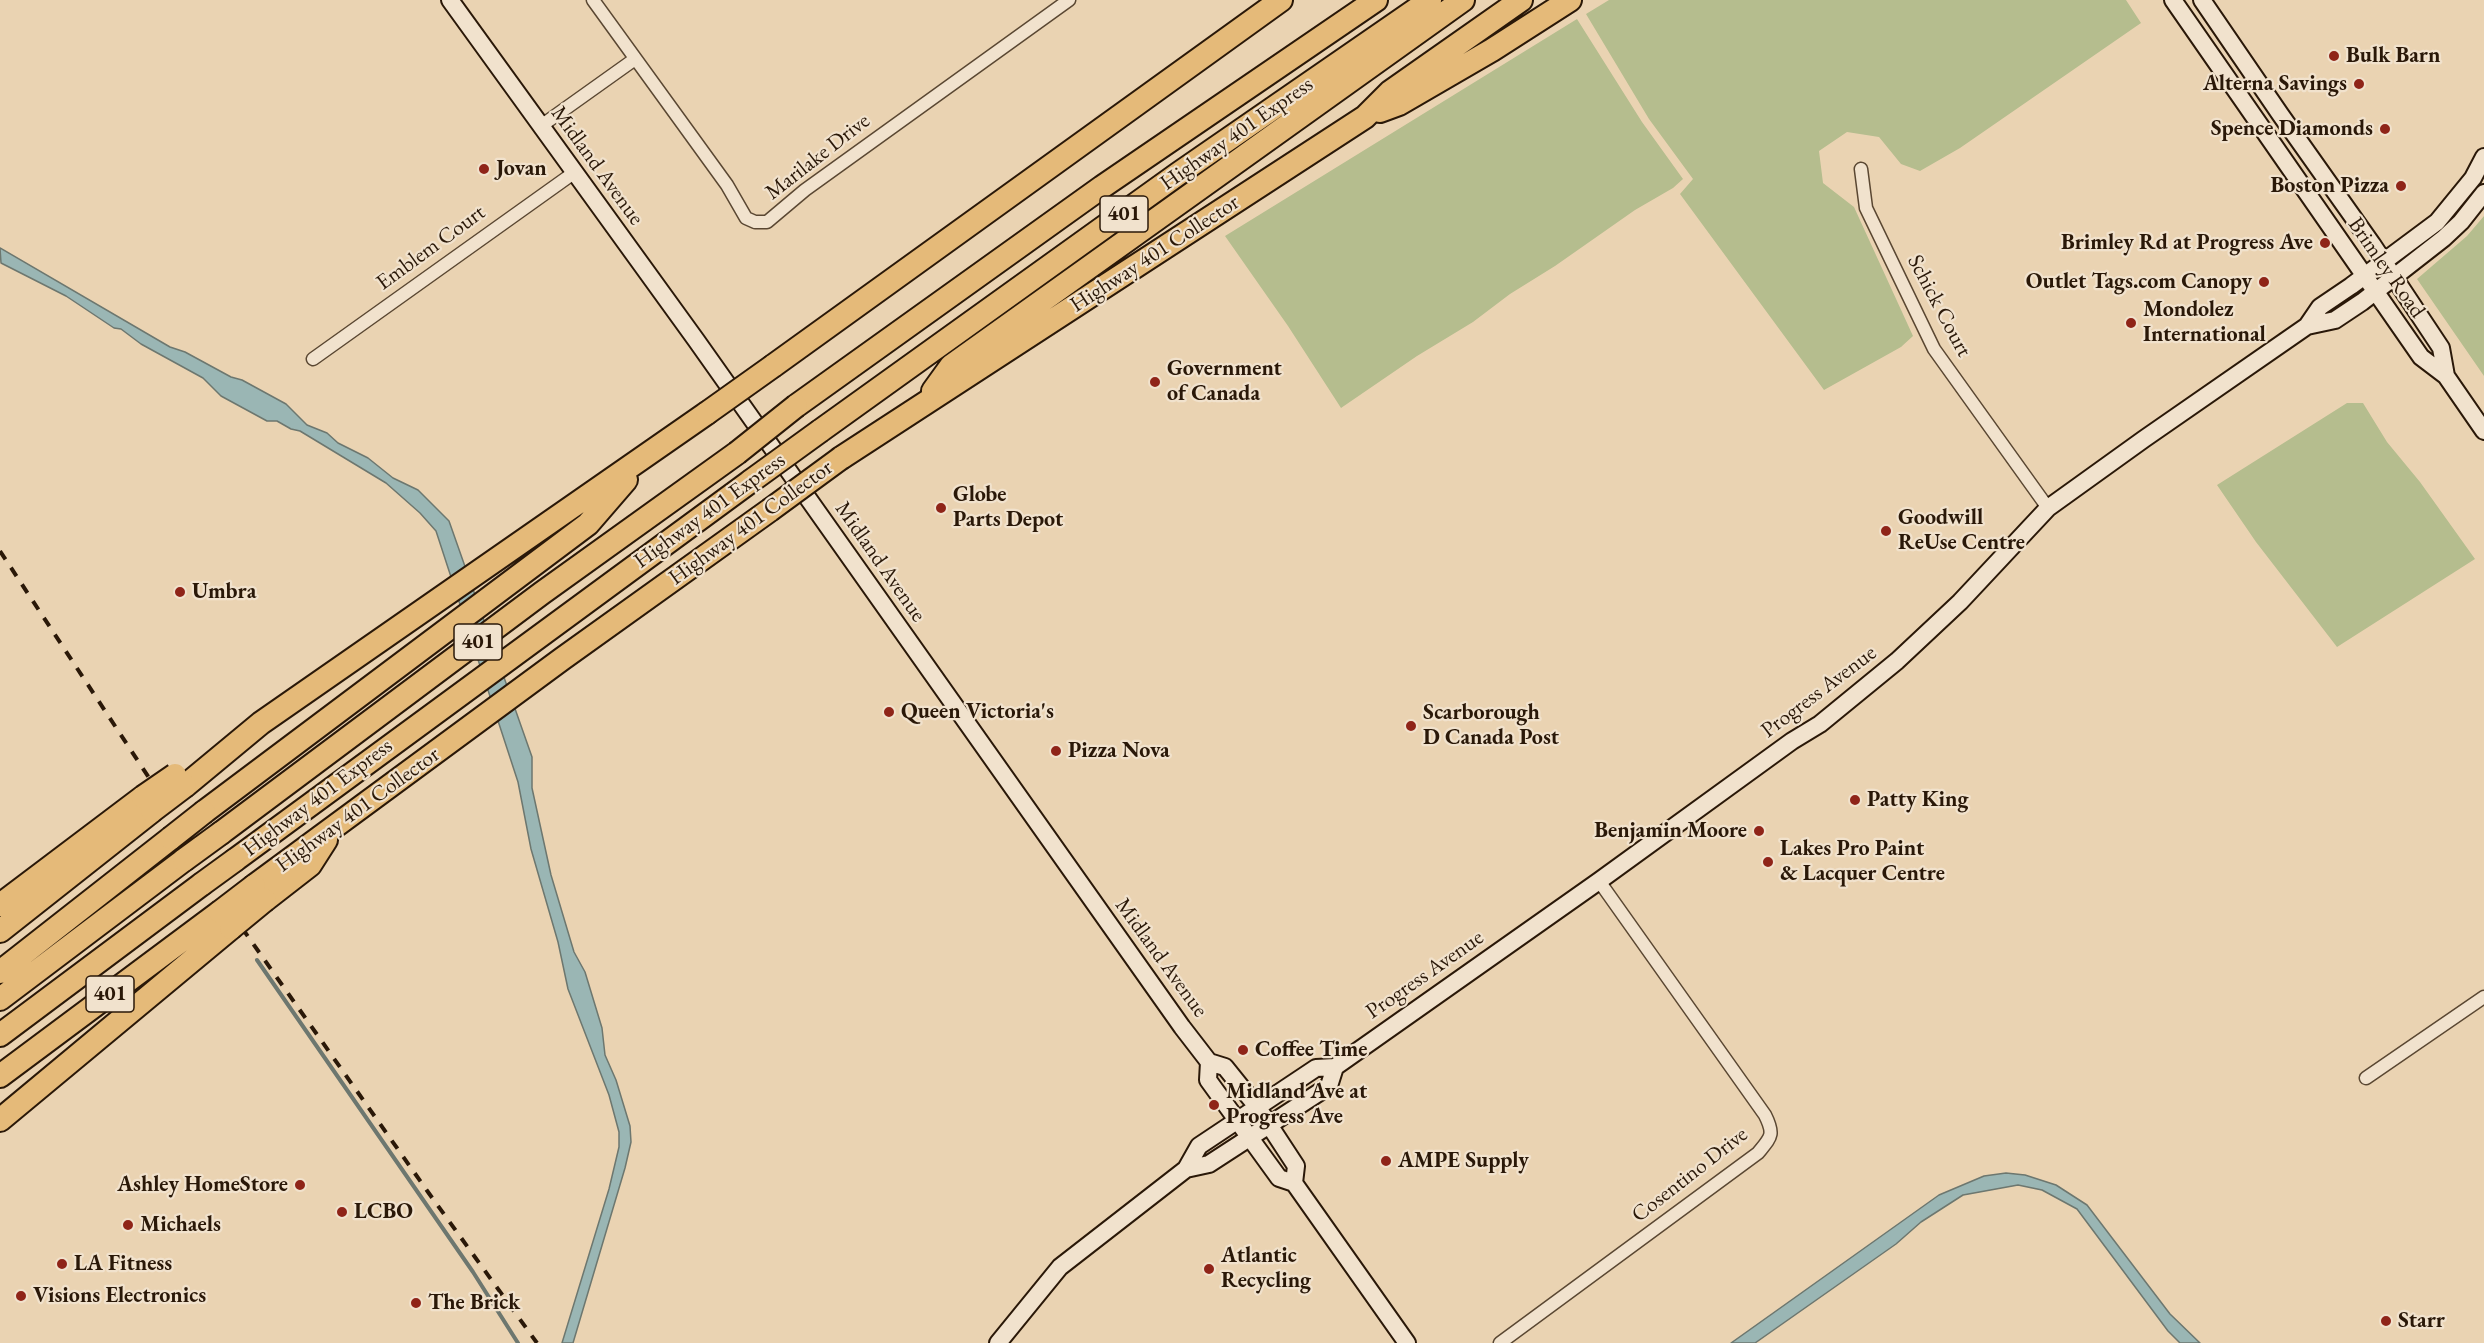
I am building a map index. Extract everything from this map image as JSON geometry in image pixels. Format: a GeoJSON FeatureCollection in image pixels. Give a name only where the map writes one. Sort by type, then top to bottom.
{"type":"FeatureCollection","features":[{"type":"Feature","properties":{"kind":"highway","name":"401"},"geometry":{"type":"LineString","coordinates":[[148,804],[707,413],[1281,0]]}},
{"type":"Feature","properties":{"kind":"highway"},"geometry":{"type":"LineString","coordinates":[[1134,104],[1295,0]]}},
{"type":"Feature","properties":{"kind":"highway","name":"Highway 401 Express"},"geometry":{"type":"LineString","coordinates":[[0,999],[542,593],[737,453],[796,406],[1102,187],[1376,0]]}},
{"type":"Feature","properties":{"kind":"highway","name":"Highway 401 Express"},"geometry":{"type":"LineString","coordinates":[[0,1035],[820,431],[1178,174],[1430,0]]}},
{"type":"Feature","properties":{"kind":"highway"},"geometry":{"type":"LineString","coordinates":[[926,402],[951,366],[1463,0]]}},
{"type":"Feature","properties":{"kind":"highway","name":"Highway 401 Collector"},"geometry":{"type":"LineString","coordinates":[[0,1076],[226,920],[334,827],[562,658],[841,458],[1365,117],[1390,92],[1521,0]]}},
{"type":"Feature","properties":{"kind":"highway"},"geometry":{"type":"LineString","coordinates":[[1365,117],[1399,104],[1492,50],[1569,0]]}},
{"type":"Feature","properties":{"kind":"highway"},"geometry":{"type":"LineString","coordinates":[[0,972],[204,812],[588,524],[651,452]]}},
{"type":"Feature","properties":{"kind":"highway"},"geometry":{"type":"LineString","coordinates":[[0,905],[148,804]]}},
{"type":"Feature","properties":{"kind":"highway"},"geometry":{"type":"LineString","coordinates":[[0,931],[148,804]]}},
{"type":"Feature","properties":{"kind":"highway"},"geometry":{"type":"LineString","coordinates":[[0,1120],[226,920]]}},
{"type":"Feature","properties":{"kind":"main road","name":"Midland Avenue"},"geometry":{"type":"LineString","coordinates":[[450,0],[1209,1062],[1225,1067],[1258,1108],[1296,1166],[1294,1183]]}},
{"type":"Feature","properties":{"kind":"main road","name":"Brimley Road"},"geometry":{"type":"LineString","coordinates":[[2173,0],[2421,357],[2446,376],[2484,431]]}},
{"type":"Feature","properties":{"kind":"main road","name":"Brimley Road"},"geometry":{"type":"LineString","coordinates":[[2202,0],[2441,348],[2446,376]]}},
{"type":"Feature","properties":{"kind":"main road"},"geometry":{"type":"LineString","coordinates":[[2261,127],[2280,114]]}},
{"type":"Feature","properties":{"kind":"main road","name":"Progress Avenue"},"geometry":{"type":"LineString","coordinates":[[998,1343],[1060,1268],[1186,1169],[1199,1146],[1239,1122],[1316,1068],[1335,1067],[1599,881],[1792,741],[1820,724],[1897,661],[1960,602],[2048,508],[2307,326],[2320,307],[2437,222],[2473,178],[2484,157]]}},
{"type":"Feature","properties":{"kind":"main road","name":"Progress Avenue"},"geometry":{"type":"LineString","coordinates":[[2307,326],[2335,320],[2376,292],[2450,233],[2484,193]]}},
{"type":"Feature","properties":{"kind":"main road","name":"Midland Avenue"},"geometry":{"type":"LineString","coordinates":[[1209,1062],[1208,1080],[1278,1178],[1294,1183],[1407,1343]]}},
{"type":"Feature","properties":{"kind":"main road","name":"Progress Avenue"},"geometry":{"type":"LineString","coordinates":[[1186,1169],[1209,1164],[1251,1139],[1329,1086],[1335,1067]]}},
{"type":"Feature","properties":{"kind":"street","name":"Marilake Drive"},"geometry":{"type":"LineString","coordinates":[[593,0],[727,185],[746,218],[755,222],[767,222],[814,183],[1069,0]]}},
{"type":"Feature","properties":{"kind":"street"},"geometry":{"type":"LineString","coordinates":[[541,126],[635,59]]}},
{"type":"Feature","properties":{"kind":"street","name":"Schick Court"},"geometry":{"type":"LineString","coordinates":[[1861,169],[1866,208],[1934,350],[2048,508]]}},
{"type":"Feature","properties":{"kind":"street","name":"Emblem Court"},"geometry":{"type":"LineString","coordinates":[[313,360],[575,172]]}},
{"type":"Feature","properties":{"kind":"street","name":"Cosentino Drive"},"geometry":{"type":"LineString","coordinates":[[1500,1343],[1758,1153],[1770,1137],[1772,1129],[1765,1115],[1599,881]]}},
{"type":"Feature","properties":{"kind":"street"},"geometry":{"type":"LineString","coordinates":[[2366,1078],[2484,997]]}},
{"type":"Feature","properties":{"kind":"green space"},"geometry":{"type":"Polygon","coordinates":[[[1609,0],[2126,0],[2141,23],[1960,148],[1920,171],[1901,164],[1879,137],[1847,132],[1819,151],[1823,183],[1854,207],[1913,336],[1901,347],[1824,390],[1680,194],[1693,179],[1649,119],[1586,14],[1609,0]]]}},
{"type":"Feature","properties":{"kind":"green space"},"geometry":{"type":"Polygon","coordinates":[[[1577,19],[1642,122],[1683,179],[1673,188],[1635,210],[1555,266],[1510,294],[1473,322],[1417,356],[1341,408],[1288,326],[1225,236],[1577,19]]]}},
{"type":"Feature","properties":{"kind":"green space"},"geometry":{"type":"Polygon","coordinates":[[[2484,216],[2484,376],[2417,279],[2467,236],[2484,216]]]}},
{"type":"Feature","properties":{"kind":"green space"},"geometry":{"type":"Polygon","coordinates":[[[2347,403],[2363,403],[2387,442],[2420,482],[2475,559],[2337,647],[2256,542],[2217,485],[2347,403]]]}},
{"type":"Feature","properties":{"kind":"water"},"geometry":{"type":"Polygon","coordinates":[[[0,248],[170,347],[185,352],[231,377],[242,380],[286,404],[307,425],[327,433],[338,443],[368,458],[393,478],[418,490],[449,521],[532,757],[532,788],[551,875],[574,952],[585,972],[602,1028],[605,1055],[616,1080],[630,1126],[631,1142],[625,1168],[573,1343],[562,1343],[609,1189],[619,1147],[619,1132],[609,1095],[568,989],[558,942],[531,849],[518,782],[436,531],[420,513],[386,483],[300,431],[277,421],[267,421],[221,396],[203,378],[141,344],[121,329],[114,328],[66,296],[1,263],[0,248]]]}},
{"type":"Feature","properties":{"kind":"water"},"geometry":{"type":"Polygon","coordinates":[[[2006,1173],[2025,1175],[2056,1185],[2087,1205],[2170,1314],[2200,1343],[2180,1343],[2168,1331],[2077,1209],[2042,1190],[2018,1185],[1963,1195],[1921,1222],[1896,1244],[1755,1343],[1731,1343],[1939,1195],[1984,1176],[2006,1173]]]}},
{"type":"Feature","properties":{"kind":"waterway"},"geometry":{"type":"LineString","coordinates":[[257,960],[473,1272],[518,1343]]}},
{"type":"Feature","properties":{"kind":"railway"},"geometry":{"type":"LineString","coordinates":[[0,551],[161,796]]}},
{"type":"Feature","properties":{"kind":"railway"},"geometry":{"type":"LineString","coordinates":[[242,928],[537,1343]]}},
{"type":"Feature","properties":{"kind":"place","name":"Bulk Barn"},"geometry":{"type":"Point","coordinates":[2334,56]}},
{"type":"Feature","properties":{"kind":"place","name":"Alterna Savings"},"geometry":{"type":"Point","coordinates":[2359,84]}},
{"type":"Feature","properties":{"kind":"place","name":"Spence Diamonds"},"geometry":{"type":"Point","coordinates":[2385,129]}},
{"type":"Feature","properties":{"kind":"place","name":"Jovan"},"geometry":{"type":"Point","coordinates":[484,169]}},
{"type":"Feature","properties":{"kind":"place","name":"Boston Pizza"},"geometry":{"type":"Point","coordinates":[2401,186]}},
{"type":"Feature","properties":{"kind":"place","name":"Brimley Rd at Progress Ave"},"geometry":{"type":"Point","coordinates":[2325,243]}},
{"type":"Feature","properties":{"kind":"place","name":"Outlet Tags.com Canopy"},"geometry":{"type":"Point","coordinates":[2264,282]}},
{"type":"Feature","properties":{"kind":"place","name":"Mondolez International"},"geometry":{"type":"Point","coordinates":[2131,323]}},
{"type":"Feature","properties":{"kind":"place","name":"Government of Canada"},"geometry":{"type":"Point","coordinates":[1155,382]}},
{"type":"Feature","properties":{"kind":"place","name":"Globe Parts Depot"},"geometry":{"type":"Point","coordinates":[941,508]}},
{"type":"Feature","properties":{"kind":"place","name":"Goodwill ReUse Centre"},"geometry":{"type":"Point","coordinates":[1886,531]}},
{"type":"Feature","properties":{"kind":"place","name":"Umbra"},"geometry":{"type":"Point","coordinates":[180,592]}},
{"type":"Feature","properties":{"kind":"place","name":"Queen Victoria's"},"geometry":{"type":"Point","coordinates":[889,712]}},
{"type":"Feature","properties":{"kind":"place","name":"Scarborough D Canada Post"},"geometry":{"type":"Point","coordinates":[1411,726]}},
{"type":"Feature","properties":{"kind":"place","name":"Pizza Nova"},"geometry":{"type":"Point","coordinates":[1056,751]}},
{"type":"Feature","properties":{"kind":"place","name":"Patty King"},"geometry":{"type":"Point","coordinates":[1855,800]}},
{"type":"Feature","properties":{"kind":"place","name":"Benjamin Moore"},"geometry":{"type":"Point","coordinates":[1759,831]}},
{"type":"Feature","properties":{"kind":"place","name":"Lakes Pro Paint & Lacquer Centre"},"geometry":{"type":"Point","coordinates":[1768,862]}},
{"type":"Feature","properties":{"kind":"place","name":"Coffee Time"},"geometry":{"type":"Point","coordinates":[1243,1050]}},
{"type":"Feature","properties":{"kind":"place","name":"Midland Ave at Progress Ave"},"geometry":{"type":"Point","coordinates":[1214,1105]}},
{"type":"Feature","properties":{"kind":"place","name":"AMPE Supply"},"geometry":{"type":"Point","coordinates":[1386,1161]}},
{"type":"Feature","properties":{"kind":"place","name":"Ashley HomeStore"},"geometry":{"type":"Point","coordinates":[300,1185]}},
{"type":"Feature","properties":{"kind":"place","name":"LCBO"},"geometry":{"type":"Point","coordinates":[342,1212]}},
{"type":"Feature","properties":{"kind":"place","name":"Michaels"},"geometry":{"type":"Point","coordinates":[128,1225]}},
{"type":"Feature","properties":{"kind":"place","name":"LA Fitness"},"geometry":{"type":"Point","coordinates":[62,1264]}},
{"type":"Feature","properties":{"kind":"place","name":"Atlantic Recycling"},"geometry":{"type":"Point","coordinates":[1209,1269]}},
{"type":"Feature","properties":{"kind":"place","name":"Visions Electronics"},"geometry":{"type":"Point","coordinates":[21,1296]}},
{"type":"Feature","properties":{"kind":"place","name":"The Brick"},"geometry":{"type":"Point","coordinates":[416,1303]}},
{"type":"Feature","properties":{"kind":"place","name":"Starr"},"geometry":{"type":"Point","coordinates":[2386,1321]}}]}
